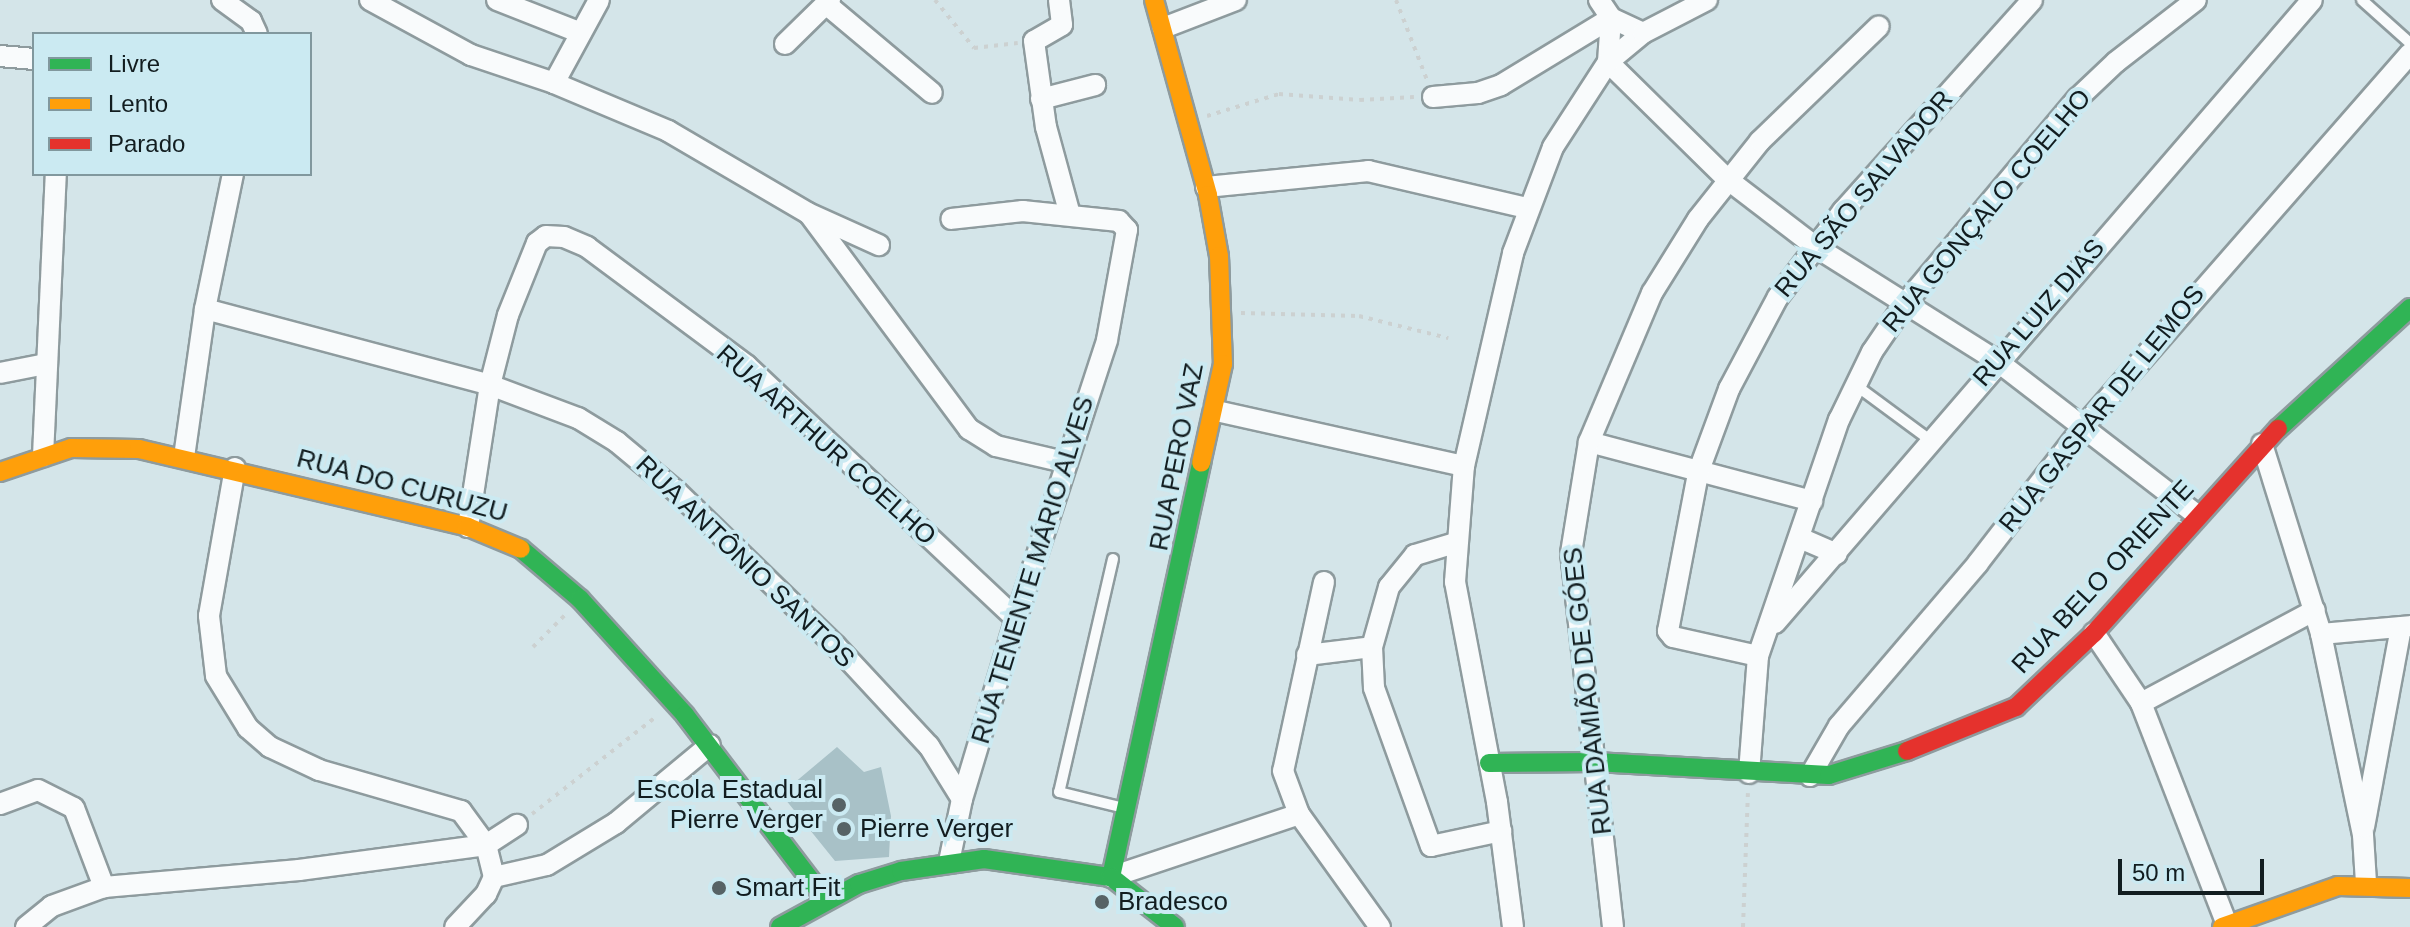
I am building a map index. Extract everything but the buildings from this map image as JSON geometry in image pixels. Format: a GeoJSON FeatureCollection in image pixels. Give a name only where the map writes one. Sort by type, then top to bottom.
{"type":"FeatureCollection","features":[{"type":"Feature","properties":{"kind":"street"},"geometry":{"type":"LineString","coordinates":[[222,0],[251,21],[256,32]]}},
{"type":"Feature","properties":{"kind":"street"},"geometry":{"type":"LineString","coordinates":[[370,0],[435,39],[554,83],[668,131],[808,213],[879,245]]}},
{"type":"Feature","properties":{"kind":"street"},"geometry":{"type":"LineString","coordinates":[[497,0],[581,33]]}},
{"type":"Feature","properties":{"kind":"street"},"geometry":{"type":"LineString","coordinates":[[554,83],[599,0]]}},
{"type":"Feature","properties":{"kind":"street"},"geometry":{"type":"LineString","coordinates":[[951,219],[1023,211],[1070,215],[1041,99],[1034,41],[1062,25],[1059,0]]}},
{"type":"Feature","properties":{"kind":"street","name":"RUA PERO VAZ"},"geometry":{"type":"LineString","coordinates":[[1111,877],[1216,411],[1223,364],[1223,313],[1206,187],[1154,0]]}},
{"type":"Feature","properties":{"kind":"street"},"geometry":{"type":"LineString","coordinates":[[1163,28],[1236,0]]}},
{"type":"Feature","properties":{"kind":"street"},"geometry":{"type":"LineString","coordinates":[[1599,0],[1611,18],[1643,33]]}},
{"type":"Feature","properties":{"kind":"street"},"geometry":{"type":"LineString","coordinates":[[1513,927],[1501,831],[1455,582],[1455,543],[1464,466],[1527,208],[1553,147],[1608,62],[1643,33],[1707,0]]}},
{"type":"Feature","properties":{"kind":"street","name":"RUA SÃO SALVADOR"},"geometry":{"type":"LineString","coordinates":[[1758,656],[1673,637],[1669,622],[1698,473],[1751,339],[1816,247],[2032,0]]}},
{"type":"Feature","properties":{"kind":"street","name":"RUA GONÇALO COELHO"},"geometry":{"type":"LineString","coordinates":[[1749,773],[1758,656],[1854,384],[1904,305],[2078,98],[2116,62],[2196,0]]}},
{"type":"Feature","properties":{"kind":"street","name":"RUA LUIZ DIAS"},"geometry":{"type":"LineString","coordinates":[[1770,629],[1837,554],[1997,361],[2312,0]]}},
{"type":"Feature","properties":{"kind":"street"},"geometry":{"type":"LineString","coordinates":[[785,44],[828,2],[932,93]]}},
{"type":"Feature","properties":{"kind":"street"},"geometry":{"type":"LineString","coordinates":[[1433,97],[1478,93],[1501,85],[1611,18]]}},
{"type":"Feature","properties":{"kind":"street"},"geometry":{"type":"LineString","coordinates":[[1611,18],[1608,62],[1727,179],[1816,247],[1997,361],[2197,515]]}},
{"type":"Feature","properties":{"kind":"street","name":"RUA DAMIÃO DE GÓES"},"geometry":{"type":"LineString","coordinates":[[1613,927],[1571,553],[1589,442],[1652,293],[1727,179],[1797,102],[1879,26]]}},
{"type":"Feature","properties":{"kind":"street","name":"RUA GASPAR DE LEMOS"},"geometry":{"type":"LineString","coordinates":[[1810,776],[1839,726],[1978,563],[2083,427],[2410,54]]}},
{"type":"Feature","properties":{"kind":"street"},"geometry":{"type":"LineString","coordinates":[[0,56],[32,59]]}},
{"type":"Feature","properties":{"kind":"street"},"geometry":{"type":"LineString","coordinates":[[1041,99],[1095,85]]}},
{"type":"Feature","properties":{"kind":"street"},"geometry":{"type":"LineString","coordinates":[[1206,187],[1368,171],[1527,208]]}},
{"type":"Feature","properties":{"kind":"street"},"geometry":{"type":"LineString","coordinates":[[43,456],[56,176]]}},
{"type":"Feature","properties":{"kind":"street"},"geometry":{"type":"LineString","coordinates":[[184,457],[205,309],[233,176]]}},
{"type":"Feature","properties":{"kind":"street"},"geometry":{"type":"LineString","coordinates":[[808,213],[969,429],[996,446],[1064,462]]}},
{"type":"Feature","properties":{"kind":"street","name":"RUA TENENTE MÁRIO ALVES"},"geometry":{"type":"LineString","coordinates":[[949,862],[962,799],[1064,462],[1107,340],[1120,279],[1125,224],[1070,215]]}},
{"type":"Feature","properties":{"kind":"street","name":"RUA ARTHUR COELHO"},"geometry":{"type":"LineString","coordinates":[[490,385],[528,257],[546,236],[587,247],[747,366],[1016,619]]}},
{"type":"Feature","properties":{"kind":"street","name":"RUA BELO ORIENTE"},"geometry":{"type":"LineString","coordinates":[[1489,763],[1595,762],[1810,776],[1880,762],[2016,707],[2094,633],[2262,444],[2410,308]]}},
{"type":"Feature","properties":{"kind":"street","name":"RUA ANTÔNIO SANTOS"},"geometry":{"type":"LineString","coordinates":[[205,309],[490,385],[578,418],[677,492],[907,720],[962,799]]}},
{"type":"Feature","properties":{"kind":"street"},"geometry":{"type":"LineString","coordinates":[[0,373],[46,364]]}},
{"type":"Feature","properties":{"kind":"street"},"geometry":{"type":"LineString","coordinates":[[468,527],[490,385]]}},
{"type":"Feature","properties":{"kind":"street"},"geometry":{"type":"LineString","coordinates":[[1216,411],[1464,466]]}},
{"type":"Feature","properties":{"kind":"street"},"geometry":{"type":"LineString","coordinates":[[1589,442],[1812,501]]}},
{"type":"Feature","properties":{"kind":"street"},"geometry":{"type":"LineString","coordinates":[[2262,444],[2321,634],[2363,835],[2366,883]]}},
{"type":"Feature","properties":{"kind":"street","name":"RUA DO CURUZU"},"geometry":{"type":"LineString","coordinates":[[0,472],[43,456],[101,445],[235,468],[468,527],[517,545],[553,571],[674,703],[710,745],[826,900]]}},
{"type":"Feature","properties":{"kind":"street"},"geometry":{"type":"LineString","coordinates":[[235,468],[209,616],[209,648],[230,704],[270,747],[319,770],[453,808],[486,845],[502,873]]}},
{"type":"Feature","properties":{"kind":"street"},"geometry":{"type":"LineString","coordinates":[[1800,538],[1837,554]]}},
{"type":"Feature","properties":{"kind":"street"},"geometry":{"type":"LineString","coordinates":[[1455,543],[1415,555],[1389,587],[1372,647],[1382,721],[1427,841],[1438,847],[1501,831]]}},
{"type":"Feature","properties":{"kind":"street"},"geometry":{"type":"LineString","coordinates":[[1324,582],[1284,748],[1283,771],[1299,814],[1380,927]]}},
{"type":"Feature","properties":{"kind":"street"},"geometry":{"type":"LineString","coordinates":[[2141,703],[2315,610]]}},
{"type":"Feature","properties":{"kind":"street"},"geometry":{"type":"LineString","coordinates":[[2321,634],[2406,627],[2363,835]]}},
{"type":"Feature","properties":{"kind":"street"},"geometry":{"type":"LineString","coordinates":[[2094,633],[2141,703],[2225,926],[2310,892],[2366,883],[2410,888]]}},
{"type":"Feature","properties":{"kind":"street"},"geometry":{"type":"LineString","coordinates":[[1307,655],[1372,647]]}},
{"type":"Feature","properties":{"kind":"street"},"geometry":{"type":"LineString","coordinates":[[455,927],[502,873],[547,865],[616,823],[710,745]]}},
{"type":"Feature","properties":{"kind":"street"},"geometry":{"type":"LineString","coordinates":[[0,804],[38,790],[74,808],[104,887]]}},
{"type":"Feature","properties":{"kind":"street"},"geometry":{"type":"LineString","coordinates":[[1111,877],[1299,814]]}},
{"type":"Feature","properties":{"kind":"street"},"geometry":{"type":"LineString","coordinates":[[26,927],[52,906],[104,887],[299,870],[486,845],[517,825]]}},
{"type":"Feature","properties":{"kind":"street"},"geometry":{"type":"LineString","coordinates":[[780,927],[826,900],[873,880],[949,862],[1028,862],[1111,877],[1175,927]]}},
{"type":"Feature","properties":{"kind":"lane"},"geometry":{"type":"LineString","coordinates":[[2362,0],[2410,43]]}},
{"type":"Feature","properties":{"kind":"lane"},"geometry":{"type":"LineString","coordinates":[[1854,384],[1930,440]]}},
{"type":"Feature","properties":{"kind":"lane"},"geometry":{"type":"LineString","coordinates":[[1113,559],[1059,792],[1126,808]]}},
{"type":"Feature","properties":{"kind":"path"},"geometry":{"type":"LineString","coordinates":[[935,0],[974,48],[1034,41]]}},
{"type":"Feature","properties":{"kind":"path"},"geometry":{"type":"LineString","coordinates":[[1188,121],[1279,94],[1360,100],[1433,97],[1396,0]]}},
{"type":"Feature","properties":{"kind":"path"},"geometry":{"type":"LineString","coordinates":[[1245,313],[1359,316],[1448,338]]}},
{"type":"Feature","properties":{"kind":"path"},"geometry":{"type":"LineString","coordinates":[[533,647],[572,608]]}},
{"type":"Feature","properties":{"kind":"path"},"geometry":{"type":"LineString","coordinates":[[517,825],[674,703]]}},
{"type":"Feature","properties":{"kind":"path"},"geometry":{"type":"LineString","coordinates":[[1743,927],[1749,773]]}},
{"type":"Feature","properties":{"kind":"traffic: fast"},"geometry":{"type":"LineString","coordinates":[[2278,429],[2410,308]]}},
{"type":"Feature","properties":{"kind":"traffic: fast"},"geometry":{"type":"LineString","coordinates":[[1111,877],[1201,463]]}},
{"type":"Feature","properties":{"kind":"traffic: fast"},"geometry":{"type":"LineString","coordinates":[[521,549],[580,599],[685,715],[826,900]]}},
{"type":"Feature","properties":{"kind":"traffic: fast"},"geometry":{"type":"LineString","coordinates":[[1489,763],[1595,762],[1829,775],[1907,751]]}},
{"type":"Feature","properties":{"kind":"traffic: fast"},"geometry":{"type":"LineString","coordinates":[[780,927],[859,884],[901,871],[984,859],[1111,877],[1175,927]]}},
{"type":"Feature","properties":{"kind":"traffic: slow"},"geometry":{"type":"LineString","coordinates":[[1154,0],[1208,195],[1219,256],[1223,364],[1201,463]]}},
{"type":"Feature","properties":{"kind":"traffic: slow"},"geometry":{"type":"LineString","coordinates":[[0,472],[71,448],[139,449],[468,527],[521,549]]}},
{"type":"Feature","properties":{"kind":"traffic: slow"},"geometry":{"type":"LineString","coordinates":[[2222,927],[2338,886],[2410,888]]}},
{"type":"Feature","properties":{"kind":"traffic: jam"},"geometry":{"type":"LineString","coordinates":[[1907,751],[2016,707],[2094,633],[2278,429]]}},
{"type":"Feature","properties":{"kind":"place","name":"Escola Estadual Pierre Verger"},"geometry":{"type":"Point","coordinates":[839,805]}},
{"type":"Feature","properties":{"kind":"place","name":"Pierre Verger"},"geometry":{"type":"Point","coordinates":[844,829]}},
{"type":"Feature","properties":{"kind":"place","name":"Smart Fit"},"geometry":{"type":"Point","coordinates":[719,888]}},
{"type":"Feature","properties":{"kind":"place","name":"Bradesco"},"geometry":{"type":"Point","coordinates":[1102,902]}}]}
